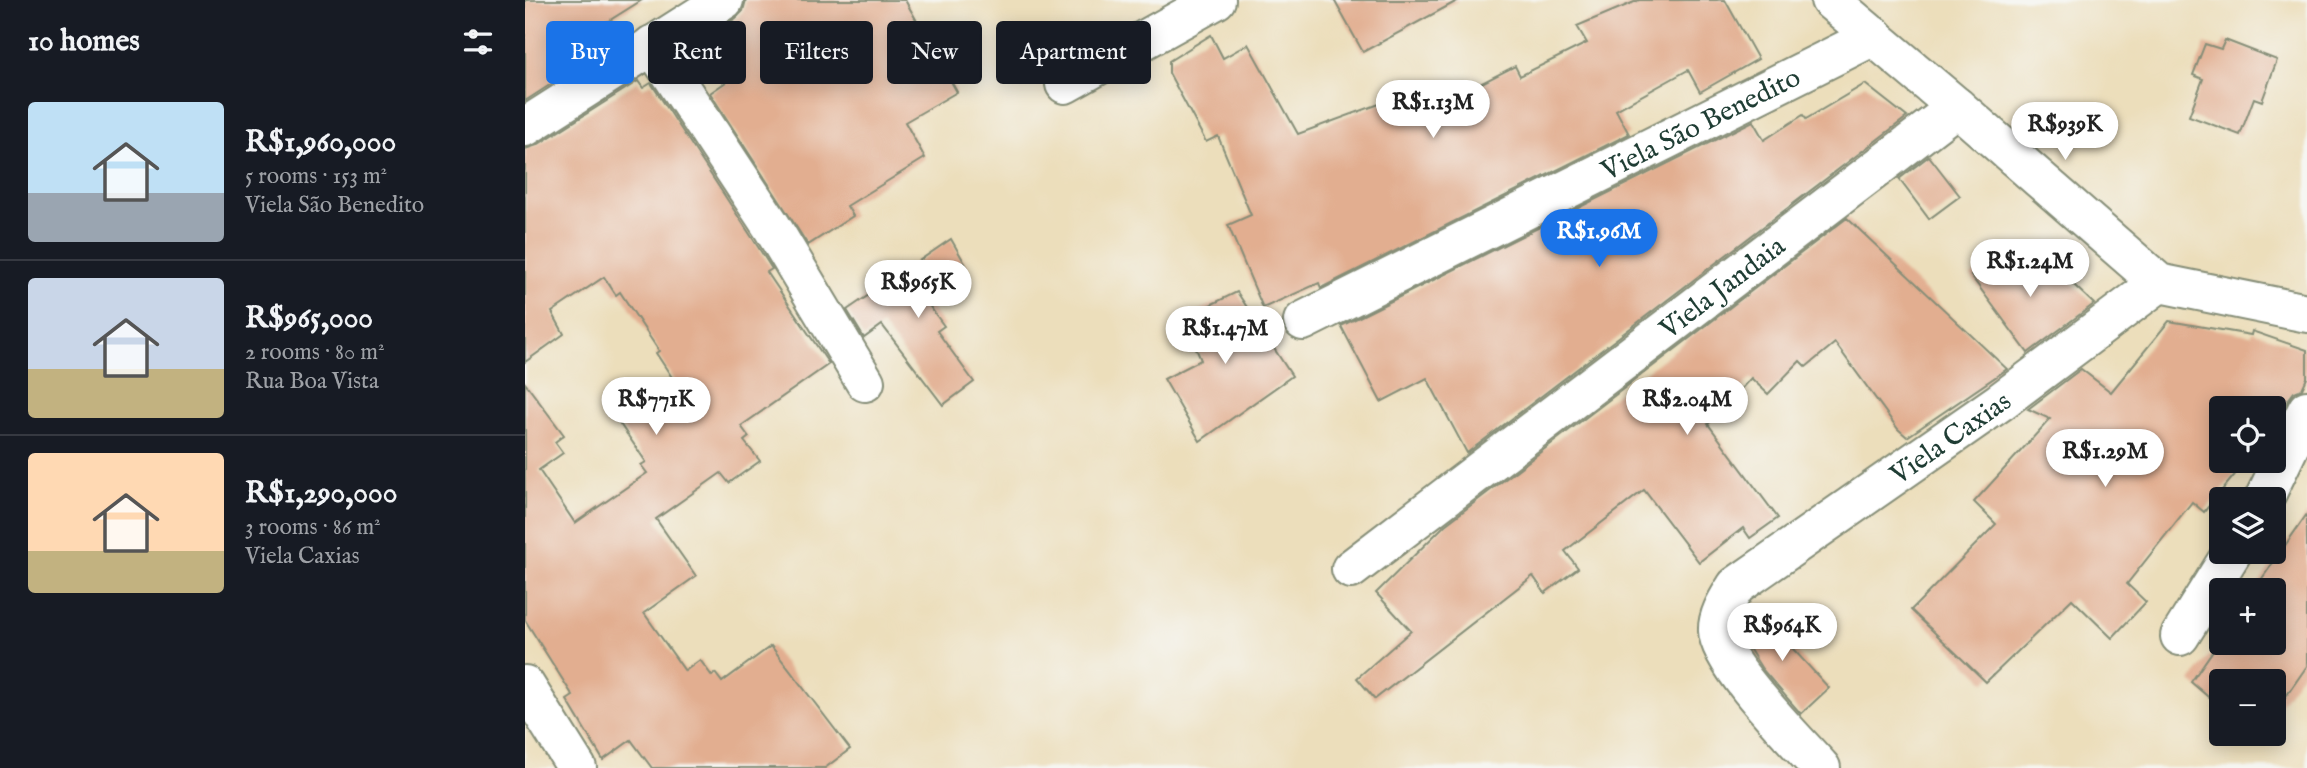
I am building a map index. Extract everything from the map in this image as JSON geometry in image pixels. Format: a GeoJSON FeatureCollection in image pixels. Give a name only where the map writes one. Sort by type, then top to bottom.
{"type":"FeatureCollection","features":[{"type":"Feature","properties":{"kind":"street"},"geometry":{"type":"LineString","coordinates":[[690,21],[724,0]]}},
{"type":"Feature","properties":{"kind":"street"},"geometry":{"type":"LineString","coordinates":[[1151,36],[1216,0]]}},
{"type":"Feature","properties":{"kind":"street"},"geometry":{"type":"LineString","coordinates":[[1830,0],[1958,107],[2159,283],[2307,313]]}},
{"type":"Feature","properties":{"kind":"street","name":"Viela São Benedito"},"geometry":{"type":"LineString","coordinates":[[1303,321],[1874,36]]}},
{"type":"Feature","properties":{"kind":"street"},"geometry":{"type":"LineString","coordinates":[[525,127],[648,48]]}},
{"type":"Feature","properties":{"kind":"street"},"geometry":{"type":"LineString","coordinates":[[678,84],[772,227],[865,382]]}},
{"type":"Feature","properties":{"kind":"street","name":"Viela Jandaia"},"geometry":{"type":"LineString","coordinates":[[1352,569],[1958,107]]}},
{"type":"Feature","properties":{"kind":"street","name":"Viela Caxias"},"geometry":{"type":"LineString","coordinates":[[1821,768],[1746,683],[1722,649],[1717,630],[1725,605],[1736,586],[2000,402],[2159,283]]}},
{"type":"Feature","properties":{"kind":"street"},"geometry":{"type":"LineString","coordinates":[[2270,487],[2307,410]]}},
{"type":"Feature","properties":{"kind":"street"},"geometry":{"type":"LineString","coordinates":[[2180,636],[2225,564]]}},
{"type":"Feature","properties":{"kind":"street"},"geometry":{"type":"LineString","coordinates":[[525,685],[577,768]]}},
{"type":"Feature","properties":{"kind":"building"},"geometry":{"type":"Polygon","coordinates":[[[525,0],[642,0],[608,21],[546,21],[546,84],[551,84],[525,101],[525,0]]]}},
{"type":"Feature","properties":{"kind":"building"},"geometry":{"type":"Polygon","coordinates":[[[746,0],[905,0],[917,21],[887,21],[887,84],[952,84],[957,92],[905,122],[925,158],[847,206],[853,216],[808,245],[710,93],[723,84],[746,84],[746,21],[731,21],[743,11],[746,0]]]}},
{"type":"Feature","properties":{"kind":"building"},"geometry":{"type":"Polygon","coordinates":[[[1334,0],[1459,0],[1363,52],[1334,0]]]}},
{"type":"Feature","properties":{"kind":"building"},"geometry":{"type":"Polygon","coordinates":[[[1639,0],[1725,0],[1758,59],[1700,92],[1688,70],[1616,110],[1629,134],[1321,288],[1319,283],[1263,308],[1228,225],[1251,215],[1218,136],[1206,142],[1169,73],[1169,61],[1211,35],[1223,58],[1248,44],[1298,134],[1390,100],[1392,106],[1419,97],[1425,112],[1515,66],[1520,76],[1587,43],[1577,26],[1639,0]]]}},
{"type":"Feature","properties":{"kind":"building"},"geometry":{"type":"Polygon","coordinates":[[[2225,40],[2277,60],[2262,101],[2254,98],[2240,135],[2189,116],[2203,79],[2193,75],[2205,44],[2221,49],[2225,40]]]}},
{"type":"Feature","properties":{"kind":"building"},"geometry":{"type":"Polygon","coordinates":[[[638,81],[643,88],[652,84],[772,269],[767,272],[829,364],[741,426],[749,437],[744,441],[760,461],[729,483],[721,473],[656,519],[696,576],[644,613],[685,671],[700,660],[712,676],[715,673],[722,682],[771,646],[850,749],[825,768],[652,768],[631,740],[603,760],[567,700],[573,696],[525,620],[525,383],[564,435],[555,442],[563,453],[539,470],[575,523],[647,473],[641,465],[646,462],[618,421],[675,382],[656,353],[659,351],[620,292],[616,295],[604,277],[552,312],[564,334],[525,362],[525,149],[537,145],[638,81]]]}},
{"type":"Feature","properties":{"kind":"building"},"geometry":{"type":"Polygon","coordinates":[[[1865,84],[1907,117],[1467,453],[1427,378],[1381,402],[1341,326],[1753,121],[1764,140],[1803,115],[1806,119],[1865,84]]]}},
{"type":"Feature","properties":{"kind":"building"},"geometry":{"type":"Polygon","coordinates":[[[1929,156],[1960,196],[1929,219],[1899,179],[1929,156]]]}},
{"type":"Feature","properties":{"kind":"building"},"geometry":{"type":"Polygon","coordinates":[[[1847,218],[2007,369],[1907,437],[1898,429],[1835,343],[1806,367],[1800,361],[1768,394],[1751,378],[1708,424],[1778,518],[1750,538],[1743,528],[1699,562],[1644,490],[1565,551],[1578,568],[1545,593],[1533,576],[1375,699],[1357,678],[1411,631],[1376,593],[1445,525],[1847,218]]]}},
{"type":"Feature","properties":{"kind":"building"},"geometry":{"type":"Polygon","coordinates":[[[951,239],[967,267],[923,297],[944,326],[937,331],[974,382],[943,405],[882,325],[864,338],[847,310],[951,239]]]}},
{"type":"Feature","properties":{"kind":"building"},"geometry":{"type":"Polygon","coordinates":[[[2013,246],[2036,281],[2056,268],[2094,304],[2028,353],[1971,276],[2013,246]]]}},
{"type":"Feature","properties":{"kind":"building"},"geometry":{"type":"Polygon","coordinates":[[[1237,292],[1292,376],[1200,441],[1164,379],[1201,360],[1183,318],[1237,292]]]}},
{"type":"Feature","properties":{"kind":"building"},"geometry":{"type":"Polygon","coordinates":[[[2169,321],[2251,335],[2252,331],[2307,350],[2307,378],[2302,389],[2294,392],[2286,404],[2286,396],[2209,396],[2209,473],[2236,473],[2225,487],[2209,487],[2209,506],[2204,512],[2192,502],[2127,584],[2146,602],[2112,638],[2072,599],[1986,682],[1911,610],[1996,524],[1974,502],[2050,419],[2028,409],[2081,369],[2111,392],[2169,321]]]}},
{"type":"Feature","properties":{"kind":"building"},"geometry":{"type":"Polygon","coordinates":[[[2307,514],[2307,666],[2286,696],[2286,669],[2209,669],[2209,698],[2191,682],[2210,655],[2286,655],[2286,578],[2262,578],[2272,564],[2286,564],[2286,544],[2307,514]]]}},
{"type":"Feature","properties":{"kind":"building"},"geometry":{"type":"Polygon","coordinates":[[[1758,611],[1829,688],[1801,714],[1762,669],[1742,637],[1740,628],[1758,611]]]}}]}
